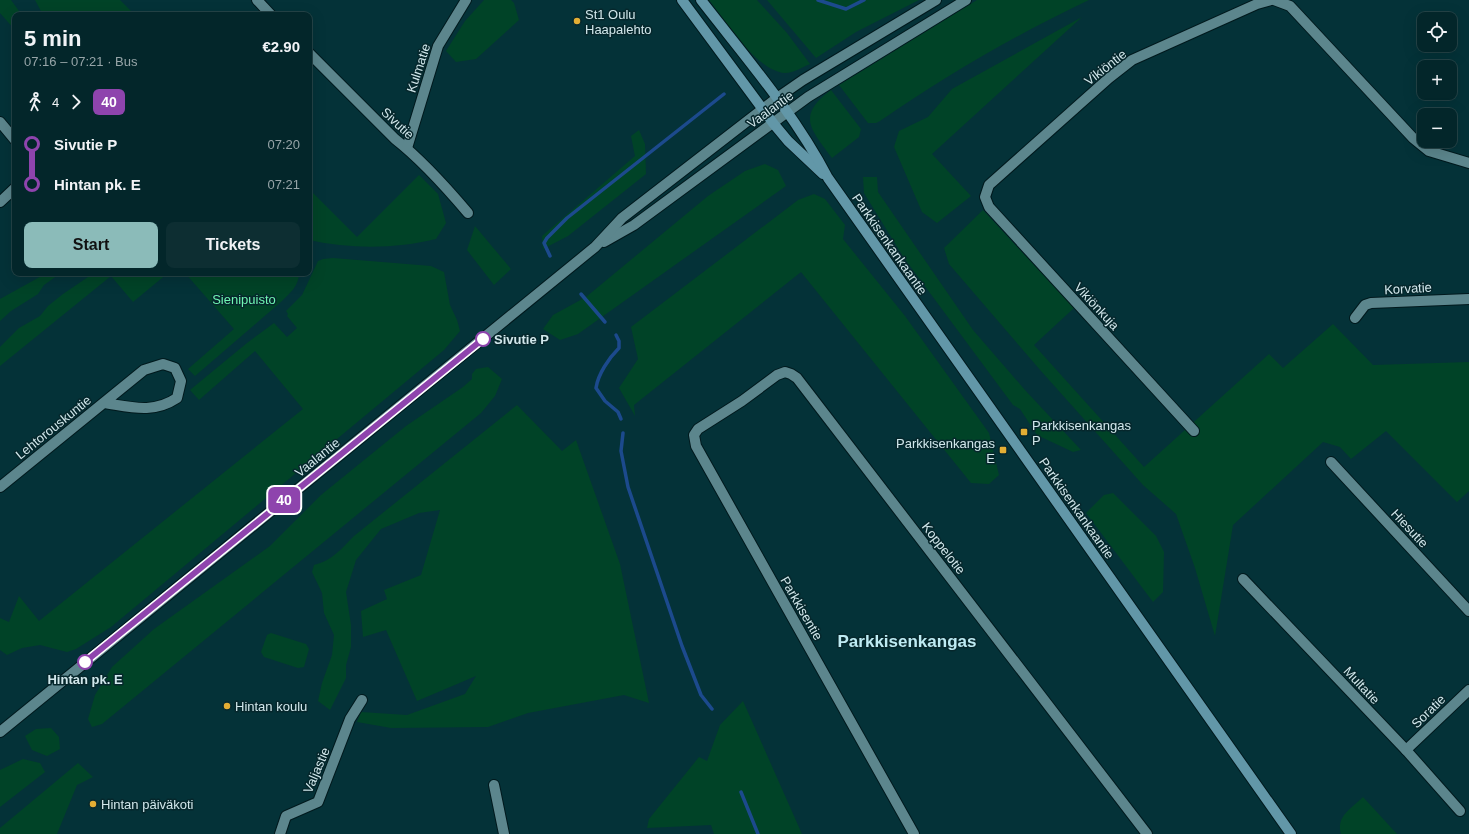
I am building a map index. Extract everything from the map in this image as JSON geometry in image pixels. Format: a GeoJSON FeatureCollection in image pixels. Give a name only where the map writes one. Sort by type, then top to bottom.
{"type":"FeatureCollection","features":[{"type":"Feature","properties":{"kind":"main road","name":"Parkkisenkankaantie"},"geometry":{"type":"LineString","coordinates":[[682,0],[773,123],[788,141],[828,178]]}},
{"type":"Feature","properties":{"kind":"main road","name":"Parkkisenkankaantie"},"geometry":{"type":"LineString","coordinates":[[701,0],[788,112],[806,138],[828,178],[1291,834]]}},
{"type":"Feature","properties":{"kind":"street"},"geometry":{"type":"LineString","coordinates":[[257,0],[269,12]]}},
{"type":"Feature","properties":{"kind":"street","name":"Kulmatie"},"geometry":{"type":"LineString","coordinates":[[406,148],[438,46],[466,0]]}},
{"type":"Feature","properties":{"kind":"street","name":"Vaalantie"},"geometry":{"type":"LineString","coordinates":[[0,732],[595,247],[622,218],[777,98],[803,80],[936,0]]}},
{"type":"Feature","properties":{"kind":"street","name":"Vaalantie"},"geometry":{"type":"LineString","coordinates":[[595,247],[634,225],[808,97],[966,0]]}},
{"type":"Feature","properties":{"kind":"street","name":"Vikiöntie"},"geometry":{"type":"LineString","coordinates":[[984,197],[989,185],[1109,78],[1132,60],[1257,4],[1271,0]]}},
{"type":"Feature","properties":{"kind":"street"},"geometry":{"type":"LineString","coordinates":[[1274,0],[1290,6],[1413,138],[1429,151],[1469,163]]}},
{"type":"Feature","properties":{"kind":"street","name":"Sivutie"},"geometry":{"type":"LineString","coordinates":[[312,56],[395,139],[451,192],[468,213]]}},
{"type":"Feature","properties":{"kind":"street"},"geometry":{"type":"LineString","coordinates":[[0,122],[12,136]]}},
{"type":"Feature","properties":{"kind":"street"},"geometry":{"type":"LineString","coordinates":[[0,202],[12,191]]}},
{"type":"Feature","properties":{"kind":"street","name":"Vikiönkuja"},"geometry":{"type":"LineString","coordinates":[[984,197],[989,207],[1194,431]]}},
{"type":"Feature","properties":{"kind":"street","name":"Korvatie"},"geometry":{"type":"LineString","coordinates":[[1355,318],[1365,305],[1371,303],[1469,299]]}},
{"type":"Feature","properties":{"kind":"street","name":"Lehtorouskuntie"},"geometry":{"type":"LineString","coordinates":[[0,487],[144,370],[163,364],[175,368],[181,381],[177,398],[166,405],[143,409],[104,403]]}},
{"type":"Feature","properties":{"kind":"street","name":"Koppelotie"},"geometry":{"type":"LineString","coordinates":[[694,436],[698,429],[742,401],[778,375],[785,372],[797,378],[1147,834]]}},
{"type":"Feature","properties":{"kind":"street","name":"Parkkisentie"},"geometry":{"type":"LineString","coordinates":[[694,436],[700,453],[914,834]]}},
{"type":"Feature","properties":{"kind":"street","name":"Hiesutie"},"geometry":{"type":"LineString","coordinates":[[1331,462],[1469,611]]}},
{"type":"Feature","properties":{"kind":"street","name":"Multatie"},"geometry":{"type":"LineString","coordinates":[[1243,578],[1406,750],[1460,811]]}},
{"type":"Feature","properties":{"kind":"street","name":"Soratie"},"geometry":{"type":"LineString","coordinates":[[1406,750],[1469,690]]}},
{"type":"Feature","properties":{"kind":"street","name":"Valjastie"},"geometry":{"type":"LineString","coordinates":[[280,834],[286,816],[318,802],[350,719],[362,700]]}},
{"type":"Feature","properties":{"kind":"street"},"geometry":{"type":"LineString","coordinates":[[494,786],[504,834]]}},
{"type":"Feature","properties":{"kind":"green space"},"geometry":{"type":"Polygon","coordinates":[[[0,0],[11,0],[20,12],[12,12],[12,27],[0,13],[0,0]]]}},
{"type":"Feature","properties":{"kind":"green space"},"geometry":{"type":"Polygon","coordinates":[[[35,0],[120,0],[132,12],[41,12],[35,0]]]}},
{"type":"Feature","properties":{"kind":"green space"},"geometry":{"type":"Polygon","coordinates":[[[484,0],[511,0],[514,3],[519,20],[476,59],[456,62],[446,51],[465,21],[484,0]]]}},
{"type":"Feature","properties":{"kind":"green space"},"geometry":{"type":"Polygon","coordinates":[[[709,0],[757,0],[787,33],[810,64],[795,71],[785,73],[774,70],[763,64],[742,44],[709,0]]]}},
{"type":"Feature","properties":{"kind":"green space"},"geometry":{"type":"Polygon","coordinates":[[[767,0],[919,0],[856,32],[816,58],[767,0]]]}},
{"type":"Feature","properties":{"kind":"green space"},"geometry":{"type":"Polygon","coordinates":[[[977,0],[1089,0],[982,56],[880,121],[876,123],[868,123],[839,85],[977,0]]]}},
{"type":"Feature","properties":{"kind":"green space"},"geometry":{"type":"Polygon","coordinates":[[[1082,17],[932,154],[971,196],[937,223],[922,212],[894,147],[899,131],[928,117],[952,89],[1082,17]]]}},
{"type":"Feature","properties":{"kind":"green space"},"geometry":{"type":"Polygon","coordinates":[[[831,90],[861,129],[859,137],[832,158],[818,139],[810,123],[810,115],[813,108],[820,99],[831,90]]]}},
{"type":"Feature","properties":{"kind":"green space"},"geometry":{"type":"Polygon","coordinates":[[[639,130],[645,144],[646,174],[568,236],[543,249],[542,236],[635,156],[631,136],[639,130]]]}},
{"type":"Feature","properties":{"kind":"green space"},"geometry":{"type":"Polygon","coordinates":[[[765,164],[778,170],[786,186],[578,334],[560,340],[543,329],[553,315],[586,297],[708,196],[745,171],[765,164]]]}},
{"type":"Feature","properties":{"kind":"green space"},"geometry":{"type":"Polygon","coordinates":[[[419,175],[438,194],[446,223],[436,239],[405,245],[373,247],[341,245],[312,241],[312,192],[357,237],[419,175]]]}},
{"type":"Feature","properties":{"kind":"green space"},"geometry":{"type":"Polygon","coordinates":[[[863,177],[877,177],[878,192],[973,330],[1025,390],[1081,450],[1073,452],[1037,435],[1020,409],[1013,405],[904,258],[864,193],[863,177]]]}},
{"type":"Feature","properties":{"kind":"green space"},"geometry":{"type":"Polygon","coordinates":[[[814,194],[825,199],[845,225],[843,239],[905,316],[989,433],[999,475],[989,484],[971,483],[801,272],[634,405],[635,416],[619,388],[638,359],[631,327],[798,200],[814,194]]]}},
{"type":"Feature","properties":{"kind":"green space"},"geometry":{"type":"Polygon","coordinates":[[[983,210],[1074,308],[1034,345],[1144,467],[1269,354],[1283,368],[1333,324],[1373,365],[1469,362],[1469,491],[1457,502],[1386,431],[1351,459],[1340,447],[1323,442],[1233,525],[1215,636],[1195,568],[1176,514],[1143,485],[1041,371],[949,264],[944,248],[983,210]]]}},
{"type":"Feature","properties":{"kind":"green space"},"geometry":{"type":"Polygon","coordinates":[[[475,226],[511,269],[494,285],[467,250],[475,226]]]}},
{"type":"Feature","properties":{"kind":"green space"},"geometry":{"type":"Polygon","coordinates":[[[333,258],[431,266],[444,272],[450,305],[460,331],[444,350],[111,627],[76,649],[67,652],[40,645],[22,648],[7,655],[0,650],[0,618],[9,622],[19,596],[39,621],[303,409],[255,351],[199,400],[190,390],[247,343],[274,323],[287,337],[297,328],[287,316],[288,314],[286,311],[302,295],[318,261],[333,258]]]}},
{"type":"Feature","properties":{"kind":"green space"},"geometry":{"type":"Polygon","coordinates":[[[42,276],[57,276],[44,285],[38,294],[11,311],[0,321],[0,299],[42,276]]]}},
{"type":"Feature","properties":{"kind":"green space"},"geometry":{"type":"Polygon","coordinates":[[[90,276],[111,276],[0,366],[0,347],[19,328],[40,316],[48,306],[90,276]]]}},
{"type":"Feature","properties":{"kind":"green space"},"geometry":{"type":"Polygon","coordinates":[[[111,276],[164,276],[133,302],[111,276]]]}},
{"type":"Feature","properties":{"kind":"green space","name":"Sienipuisto"},"geometry":{"type":"Polygon","coordinates":[[[188,276],[299,276],[294,289],[282,301],[195,376],[188,369],[234,329],[188,276]]]}},
{"type":"Feature","properties":{"kind":"green space"},"geometry":{"type":"Polygon","coordinates":[[[488,367],[502,379],[495,396],[481,413],[102,724],[92,727],[88,719],[95,695],[112,667],[154,629],[270,546],[321,495],[406,426],[463,387],[472,379],[472,374],[476,369],[488,367]]]}},
{"type":"Feature","properties":{"kind":"green space"},"geometry":{"type":"Polygon","coordinates":[[[517,405],[562,451],[576,440],[620,564],[649,703],[624,695],[528,713],[488,727],[391,728],[357,722],[361,712],[407,715],[465,694],[476,676],[417,701],[386,630],[363,637],[361,611],[387,599],[384,590],[421,575],[440,510],[419,513],[381,529],[356,560],[346,592],[351,625],[351,647],[346,665],[346,678],[330,710],[318,701],[322,683],[332,655],[334,635],[324,613],[322,593],[312,572],[314,565],[336,554],[354,536],[517,405]]]}},
{"type":"Feature","properties":{"kind":"green space"},"geometry":{"type":"Polygon","coordinates":[[[1113,493],[1156,536],[1164,552],[1163,592],[1153,602],[1086,513],[1104,495],[1113,493]]]}},
{"type":"Feature","properties":{"kind":"green space"},"geometry":{"type":"Polygon","coordinates":[[[271,633],[306,644],[309,649],[304,667],[298,668],[264,657],[261,652],[267,635],[271,633]]]}},
{"type":"Feature","properties":{"kind":"green space"},"geometry":{"type":"Polygon","coordinates":[[[743,701],[802,834],[714,834],[711,825],[647,828],[649,819],[699,757],[707,761],[720,725],[743,701]]]}},
{"type":"Feature","properties":{"kind":"green space"},"geometry":{"type":"Polygon","coordinates":[[[51,728],[59,737],[60,749],[47,756],[32,750],[25,736],[36,729],[51,728]]]}},
{"type":"Feature","properties":{"kind":"green space"},"geometry":{"type":"Polygon","coordinates":[[[23,759],[40,763],[45,772],[0,807],[0,770],[23,759]]]}},
{"type":"Feature","properties":{"kind":"green space"},"geometry":{"type":"Polygon","coordinates":[[[78,763],[93,777],[77,785],[57,834],[0,834],[0,828],[78,763]]]}},
{"type":"Feature","properties":{"kind":"green space"},"geometry":{"type":"Polygon","coordinates":[[[1363,797],[1397,834],[1341,834],[1340,828],[1343,818],[1349,809],[1363,797]]]}},
{"type":"Feature","properties":{"kind":"waterway"},"geometry":{"type":"LineString","coordinates":[[818,0],[846,9],[864,0]]}},
{"type":"Feature","properties":{"kind":"waterway"},"geometry":{"type":"LineString","coordinates":[[550,256],[544,243],[567,218],[724,94]]}},
{"type":"Feature","properties":{"kind":"waterway"},"geometry":{"type":"LineString","coordinates":[[581,294],[605,322]]}},
{"type":"Feature","properties":{"kind":"waterway"},"geometry":{"type":"LineString","coordinates":[[616,335],[619,341],[619,348],[604,366],[596,388],[605,401],[618,412],[621,419]]}},
{"type":"Feature","properties":{"kind":"waterway"},"geometry":{"type":"LineString","coordinates":[[623,433],[621,451],[628,487],[682,646],[701,695],[712,709]]}},
{"type":"Feature","properties":{"kind":"waterway"},"geometry":{"type":"LineString","coordinates":[[741,792],[758,834]]}},
{"type":"Feature","properties":{"kind":"bus line","name":"40"},"geometry":{"type":"LineString","coordinates":[[85,662],[483,339]]}},
{"type":"Feature","properties":{"kind":"place","name":"St1 Oulu Haapalehto"},"geometry":{"type":"Point","coordinates":[577,21]}},
{"type":"Feature","properties":{"kind":"place","name":"Sivutie P"},"geometry":{"type":"Point","coordinates":[483,339]}},
{"type":"Feature","properties":{"kind":"place","name":"Parkkisenkangas P"},"geometry":{"type":"Point","coordinates":[1024,432]}},
{"type":"Feature","properties":{"kind":"place","name":"Parkkisenkangas E"},"geometry":{"type":"Point","coordinates":[1003,450]}},
{"type":"Feature","properties":{"kind":"place","name":"Hintan pk. E"},"geometry":{"type":"Point","coordinates":[85,662]}},
{"type":"Feature","properties":{"kind":"place","name":"Hintan koulu"},"geometry":{"type":"Point","coordinates":[227,706]}},
{"type":"Feature","properties":{"kind":"place","name":"Hintan päiväkoti"},"geometry":{"type":"Point","coordinates":[93,804]}},
{"type":"Feature","properties":{"kind":"district","name":"Parkkisenkangas"},"geometry":{"type":"Point","coordinates":[907,641]}}]}
